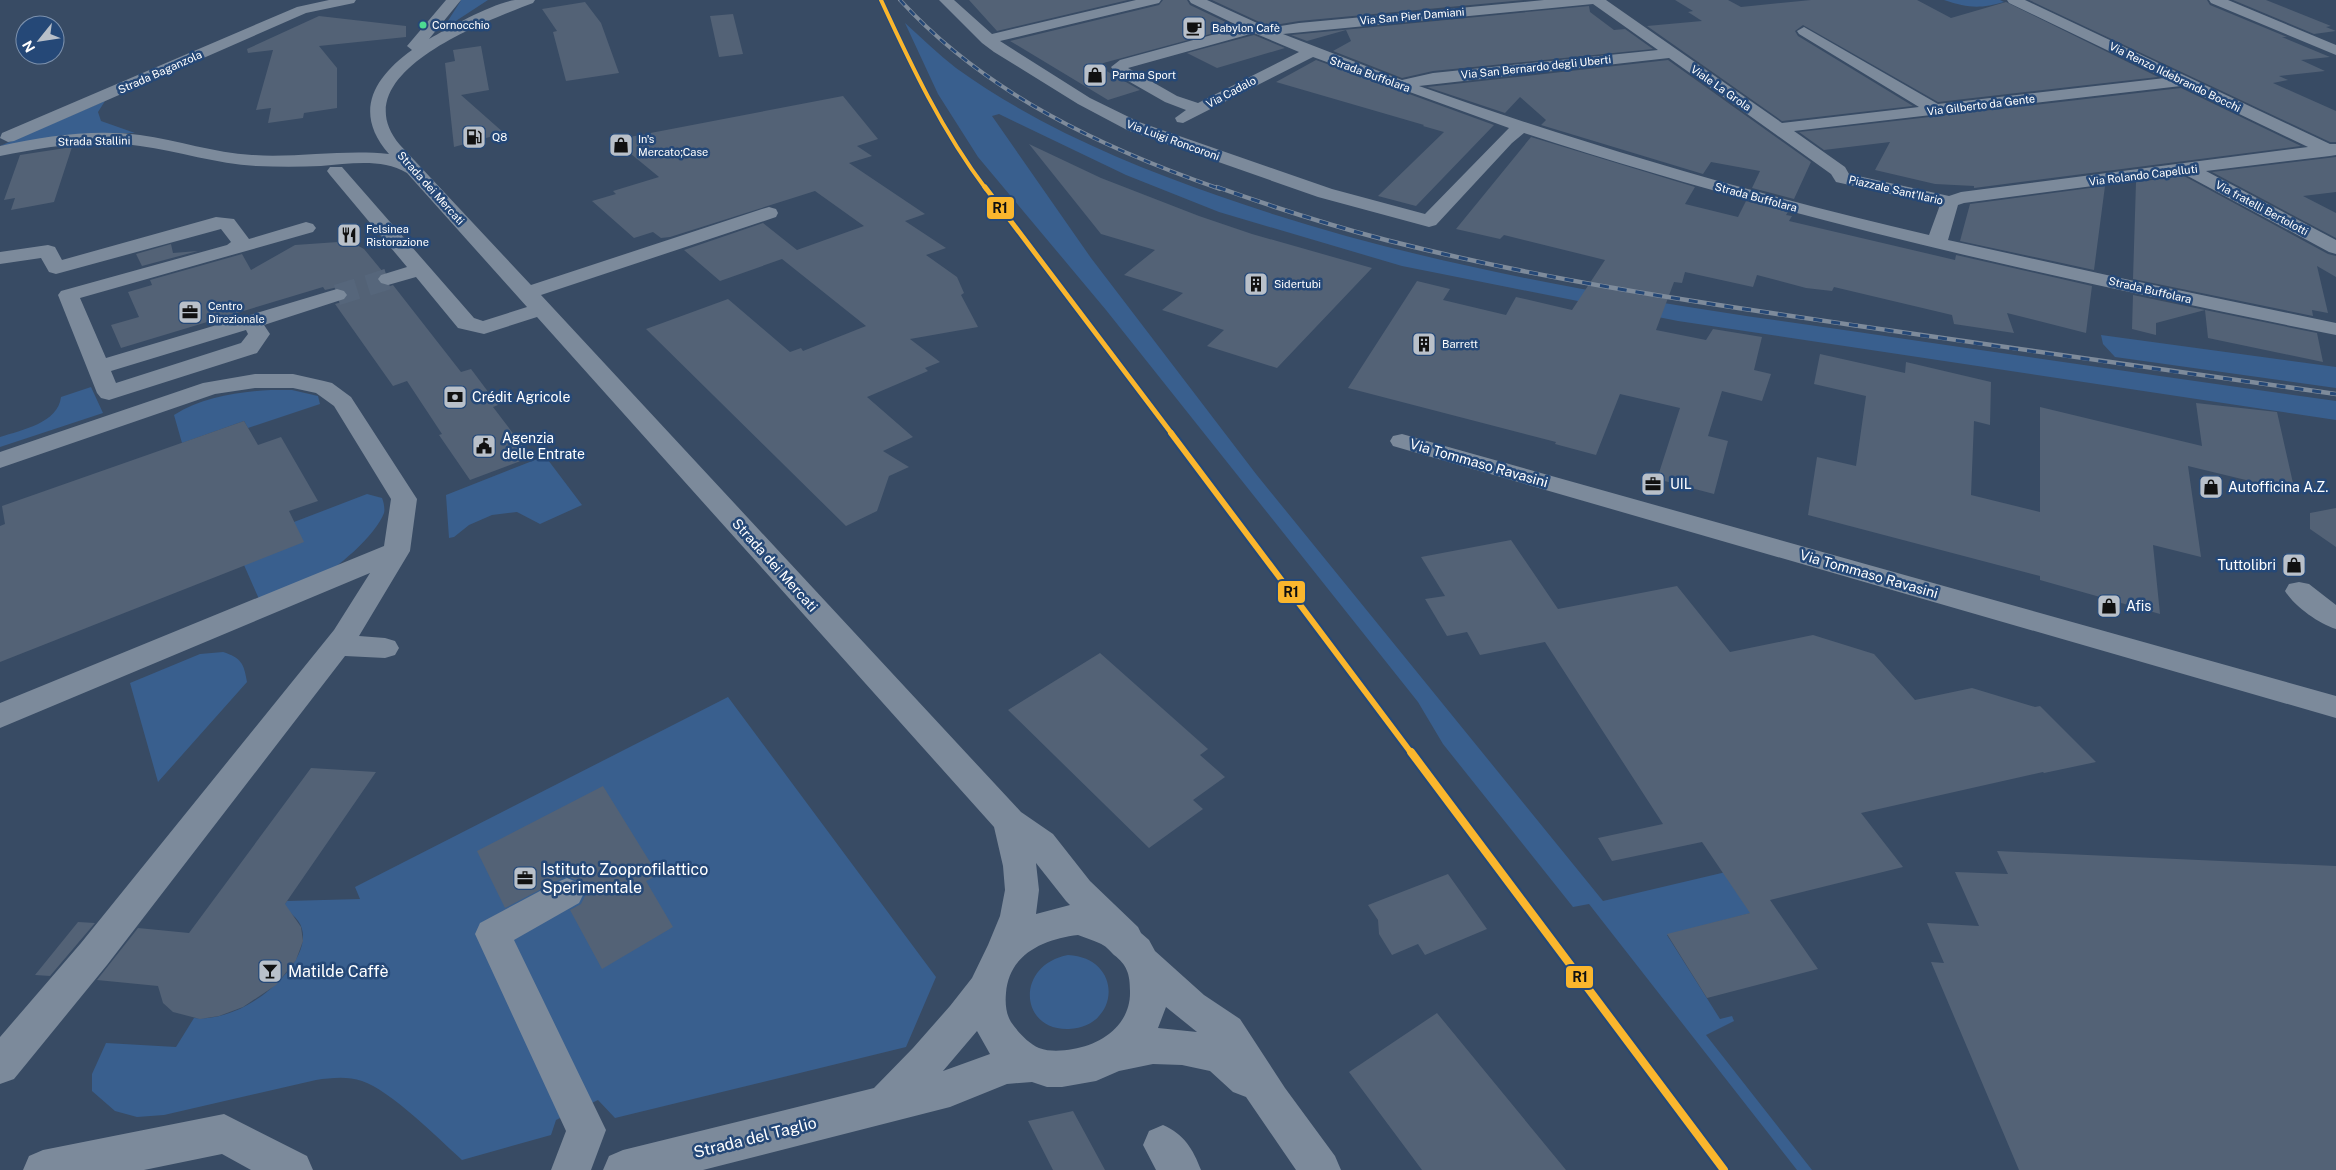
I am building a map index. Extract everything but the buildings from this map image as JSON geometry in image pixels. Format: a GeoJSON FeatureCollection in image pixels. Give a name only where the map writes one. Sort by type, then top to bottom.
{"type":"FeatureCollection","features":[{"type":"Feature","properties":{"kind":"street","name":"Strada Baganzola"},"geometry":{"type":"LineString","coordinates":[[0,140],[302,10],[324,2],[349,0]]}},
{"type":"Feature","properties":{"kind":"street"},"geometry":{"type":"LineString","coordinates":[[412,55],[415,46],[454,0]]}},
{"type":"Feature","properties":{"kind":"street"},"geometry":{"type":"LineString","coordinates":[[456,29],[528,0]]}},
{"type":"Feature","properties":{"kind":"street","name":"Via Luigi Roncoroni"},"geometry":{"type":"LineString","coordinates":[[946,0],[987,40],[1084,102],[1123,122],[1325,193],[1429,221],[1506,139],[1521,127]]}},
{"type":"Feature","properties":{"kind":"street"},"geometry":{"type":"LineString","coordinates":[[987,40],[1154,0]]}},
{"type":"Feature","properties":{"kind":"street","name":"Strada Buffolara"},"geometry":{"type":"LineString","coordinates":[[1196,0],[1311,52],[1521,127],[1644,165],[1824,215],[1937,242],[2336,329]]}},
{"type":"Feature","properties":{"kind":"street","name":"Via San Pier Damiani"},"geometry":{"type":"LineString","coordinates":[[1198,110],[1168,97],[1122,71],[1119,66],[1260,30],[1590,0]]}},
{"type":"Feature","properties":{"kind":"street","name":"Viale La Grola"},"geometry":{"type":"LineString","coordinates":[[1597,0],[1839,171],[1842,178]]}},
{"type":"Feature","properties":{"kind":"street","name":"Via Renzo Ildebrando Bocchi"},"geometry":{"type":"LineString","coordinates":[[2014,0],[2333,151]]}},
{"type":"Feature","properties":{"kind":"street"},"geometry":{"type":"LineString","coordinates":[[2216,0],[2336,50]]}},
{"type":"Feature","properties":{"kind":"street"},"geometry":{"type":"LineString","coordinates":[[379,126],[378,106],[394,72],[412,55],[456,29],[495,2]]}},
{"type":"Feature","properties":{"kind":"street"},"geometry":{"type":"LineString","coordinates":[[1804,31],[1936,110]]}},
{"type":"Feature","properties":{"kind":"street","name":"Via Cadalo"},"geometry":{"type":"LineString","coordinates":[[1153,134],[1311,52]]}},
{"type":"Feature","properties":{"kind":"street","name":"Via San Bernardo degli Uberti"},"geometry":{"type":"LineString","coordinates":[[1401,85],[1433,78],[1672,53]]}},
{"type":"Feature","properties":{"kind":"street"},"geometry":{"type":"LineString","coordinates":[[107,112],[121,97],[181,63]]}},
{"type":"Feature","properties":{"kind":"street","name":"Via Gilberto da Gente"},"geometry":{"type":"LineString","coordinates":[[1779,128],[2183,81]]}},
{"type":"Feature","properties":{"kind":"street","name":"Strada Stallini"},"geometry":{"type":"LineString","coordinates":[[120,123],[164,135],[188,149]]}},
{"type":"Feature","properties":{"kind":"street","name":"Strada Stallini"},"geometry":{"type":"LineString","coordinates":[[276,161],[357,144],[376,134],[379,126]]}},
{"type":"Feature","properties":{"kind":"street","name":"Strada dei Mercati"},"geometry":{"type":"LineString","coordinates":[[379,126],[414,170],[1010,821],[1041,844],[1078,891],[1135,951],[1150,983],[1149,1002],[1144,1021],[1132,1038],[1116,1053],[1097,1063],[1075,1069],[1052,1069],[1031,1064],[1014,1054],[1000,1040],[991,1024],[987,1005],[994,971],[1018,916],[1022,890],[1020,866],[1010,821]]}},
{"type":"Feature","properties":{"kind":"street","name":"Strada Stallini"},"geometry":{"type":"LineString","coordinates":[[0,151],[52,141],[103,138],[140,140],[230,159],[276,161],[386,160],[403,163],[414,170]]}},
{"type":"Feature","properties":{"kind":"street","name":"Via Rolando Capelluti"},"geometry":{"type":"LineString","coordinates":[[1950,202],[1962,198],[2333,151]]}},
{"type":"Feature","properties":{"kind":"street","name":"Via fratelli Bertolotti"},"geometry":{"type":"LineString","coordinates":[[2188,169],[2336,248]]}},
{"type":"Feature","properties":{"kind":"street"},"geometry":{"type":"LineString","coordinates":[[336,171],[466,323],[484,328],[534,301],[769,213]]}},
{"type":"Feature","properties":{"kind":"street","name":"Piazzale Sant'Ilario"},"geometry":{"type":"LineString","coordinates":[[1824,215],[1842,178],[1950,202],[1937,242]]}},
{"type":"Feature","properties":{"kind":"street"},"geometry":{"type":"LineString","coordinates":[[56,268],[216,223],[227,223],[242,242],[234,250]]}},
{"type":"Feature","properties":{"kind":"street"},"geometry":{"type":"LineString","coordinates":[[68,296],[306,228]]}},
{"type":"Feature","properties":{"kind":"street"},"geometry":{"type":"LineString","coordinates":[[0,258],[48,251],[100,367],[337,295]]}},
{"type":"Feature","properties":{"kind":"street"},"geometry":{"type":"LineString","coordinates":[[388,279],[420,269]]}},
{"type":"Feature","properties":{"kind":"street"},"geometry":{"type":"LineString","coordinates":[[0,460],[211,388],[255,380],[293,381],[324,388],[343,402],[404,499],[397,551],[338,645],[100,946],[0,1066]]}},
{"type":"Feature","properties":{"kind":"street","name":"Via Tommaso Ravasini"},"geometry":{"type":"LineString","coordinates":[[1402,441],[2336,707]]}},
{"type":"Feature","properties":{"kind":"street"},"geometry":{"type":"LineString","coordinates":[[0,716],[397,551]]}},
{"type":"Feature","properties":{"kind":"street"},"geometry":{"type":"LineString","coordinates":[[2299,591],[2336,619]]}},
{"type":"Feature","properties":{"kind":"street"},"geometry":{"type":"LineString","coordinates":[[338,645],[385,648]]}},
{"type":"Feature","properties":{"kind":"street"},"geometry":{"type":"LineString","coordinates":[[567,893],[493,934],[586,1130],[571,1170]]}},
{"type":"Feature","properties":{"kind":"street","name":"Strada dei Mercati"},"geometry":{"type":"LineString","coordinates":[[994,971],[1012,944],[1026,933],[1060,921],[1078,920],[1112,929],[1191,1007],[1227,1031],[1271,1102],[1321,1170]]}},
{"type":"Feature","properties":{"kind":"street","name":"Strada del Taglio"},"geometry":{"type":"LineString","coordinates":[[886,1103],[934,1055],[960,1025],[994,971]]}},
{"type":"Feature","properties":{"kind":"street","name":"Strada dei Mercati"},"geometry":{"type":"LineString","coordinates":[[1116,1053],[1153,1046],[1182,1047],[1220,1055],[1271,1102]]}},
{"type":"Feature","properties":{"kind":"street","name":"Strada del Taglio"},"geometry":{"type":"LineString","coordinates":[[623,1170],[950,1088],[1007,1066],[1031,1064]]}},
{"type":"Feature","properties":{"kind":"street"},"geometry":{"type":"LineString","coordinates":[[42,1170],[224,1134],[293,1170]]}},
{"type":"Feature","properties":{"kind":"shaded area"},"geometry":{"type":"Polygon","coordinates":[[[461,0],[488,0],[442,30],[460,2],[461,0]]]}},
{"type":"Feature","properties":{"kind":"shaded area"},"geometry":{"type":"Polygon","coordinates":[[[1944,0],[2000,0],[2004,2],[1974,7],[1944,0]]]}},
{"type":"Feature","properties":{"kind":"shaded area"},"geometry":{"type":"Polygon","coordinates":[[[905,23],[949,63],[986,89],[1017,108],[1083,141],[1150,171],[1219,196],[1296,221],[1374,243],[1452,262],[1611,294],[1771,320],[2336,401],[2336,420],[1678,321],[1402,266],[1219,212],[1126,175],[999,114],[992,116],[1091,258],[1256,474],[1603,901],[1828,848],[1729,881],[1751,913],[1667,935],[1720,1019],[1732,1016],[1734,1021],[1706,1035],[1812,1170],[1797,1170],[1589,904],[1573,907],[1443,744],[1418,702],[1106,310],[978,157],[938,94],[905,23]]]}},
{"type":"Feature","properties":{"kind":"shaded area"},"geometry":{"type":"Polygon","coordinates":[[[105,101],[98,112],[101,121],[135,133],[106,133],[0,146],[105,101]]]}},
{"type":"Feature","properties":{"kind":"shaded area"},"geometry":{"type":"Polygon","coordinates":[[[2101,335],[2336,367],[2336,388],[2115,357],[2103,344],[2101,335]]]}},
{"type":"Feature","properties":{"kind":"shaded area"},"geometry":{"type":"Polygon","coordinates":[[[91,387],[103,413],[0,447],[0,437],[38,424],[53,413],[61,397],[91,387]]]}},
{"type":"Feature","properties":{"kind":"shaded area"},"geometry":{"type":"Polygon","coordinates":[[[292,390],[318,396],[320,404],[248,428],[244,421],[182,443],[174,415],[208,400],[246,392],[292,390]]]}},
{"type":"Feature","properties":{"kind":"shaded area"},"geometry":{"type":"Polygon","coordinates":[[[545,456],[582,505],[540,524],[517,512],[492,515],[469,525],[454,537],[449,538],[446,495],[545,456]]]}},
{"type":"Feature","properties":{"kind":"shaded area"},"geometry":{"type":"Polygon","coordinates":[[[367,494],[382,498],[384,513],[373,531],[354,551],[333,569],[314,580],[259,599],[244,565],[294,522],[367,494]]]}},
{"type":"Feature","properties":{"kind":"shaded area"},"geometry":{"type":"Polygon","coordinates":[[[223,652],[241,662],[245,670],[247,682],[158,782],[130,683],[200,654],[223,652]]]}},
{"type":"Feature","properties":{"kind":"shaded area"},"geometry":{"type":"Polygon","coordinates":[[[728,697],[936,977],[906,1047],[615,1118],[598,1100],[556,1120],[551,1135],[462,1160],[386,1094],[374,1086],[351,1078],[316,1080],[164,1115],[137,1117],[115,1111],[92,1091],[92,1074],[106,1043],[176,1047],[194,1018],[215,1017],[237,1010],[274,986],[296,959],[302,945],[303,931],[296,919],[282,908],[287,901],[360,899],[355,887],[728,697]]]}},
{"type":"Feature","properties":{"kind":"shaded area"},"geometry":{"type":"Polygon","coordinates":[[[1068,955],[1086,959],[1099,968],[1106,979],[1109,992],[1106,1005],[1098,1017],[1086,1025],[1069,1029],[1052,1027],[1040,1020],[1033,1009],[1030,996],[1032,983],[1039,971],[1051,961],[1068,955]]]}},
{"type":"Feature","properties":{"kind":"tunnel"},"geometry":{"type":"LineString","coordinates":[[337,295],[388,279]]}},
{"type":"Feature","properties":{"kind":"railway"},"geometry":{"type":"LineString","coordinates":[[900,0],[933,33],[969,63],[1007,90],[1089,136],[1176,173],[1220,189]]}},
{"type":"Feature","properties":{"kind":"railway"},"geometry":{"type":"LineString","coordinates":[[1217,187],[1259,202],[1386,240],[1563,279],[1800,317],[2336,394]]}},
{"type":"Feature","properties":{"kind":"transit line","name":"R1"},"geometry":{"type":"LineString","coordinates":[[881,0],[922,88],[973,172],[1272,566],[1724,1170]]}},
{"type":"Feature","properties":{"kind":"place","name":"Cornocchio"},"geometry":{"type":"Point","coordinates":[423,25]}},
{"type":"Feature","properties":{"kind":"place","name":"Babylon Cafè"},"geometry":{"type":"Point","coordinates":[1194,28]}},
{"type":"Feature","properties":{"kind":"place","name":"Parma Sport"},"geometry":{"type":"Point","coordinates":[1095,75]}},
{"type":"Feature","properties":{"kind":"place","name":"Q8"},"geometry":{"type":"Point","coordinates":[474,137]}},
{"type":"Feature","properties":{"kind":"place","name":"In's Mercato;Case"},"geometry":{"type":"Point","coordinates":[621,145]}},
{"type":"Feature","properties":{"kind":"place","name":"Felsinea Ristorazione"},"geometry":{"type":"Point","coordinates":[349,235]}},
{"type":"Feature","properties":{"kind":"place","name":"Sidertubi"},"geometry":{"type":"Point","coordinates":[1256,284]}},
{"type":"Feature","properties":{"kind":"place","name":"Centro Direzionale"},"geometry":{"type":"Point","coordinates":[190,312]}},
{"type":"Feature","properties":{"kind":"place","name":"Barrett"},"geometry":{"type":"Point","coordinates":[1424,344]}},
{"type":"Feature","properties":{"kind":"place","name":"Crédit Agricole"},"geometry":{"type":"Point","coordinates":[455,397]}},
{"type":"Feature","properties":{"kind":"place","name":"Agenzia delle Entrate"},"geometry":{"type":"Point","coordinates":[484,446]}},
{"type":"Feature","properties":{"kind":"place","name":"UIL"},"geometry":{"type":"Point","coordinates":[1653,484]}},
{"type":"Feature","properties":{"kind":"place","name":"Autofficina A.Z."},"geometry":{"type":"Point","coordinates":[2211,487]}},
{"type":"Feature","properties":{"kind":"place","name":"Tuttolibri"},"geometry":{"type":"Point","coordinates":[2294,565]}},
{"type":"Feature","properties":{"kind":"place","name":"Afis"},"geometry":{"type":"Point","coordinates":[2109,606]}},
{"type":"Feature","properties":{"kind":"place","name":"Istituto Zooprofilattico Sperimentale"},"geometry":{"type":"Point","coordinates":[525,878]}},
{"type":"Feature","properties":{"kind":"place","name":"Matilde Caffè"},"geometry":{"type":"Point","coordinates":[270,971]}}]}
